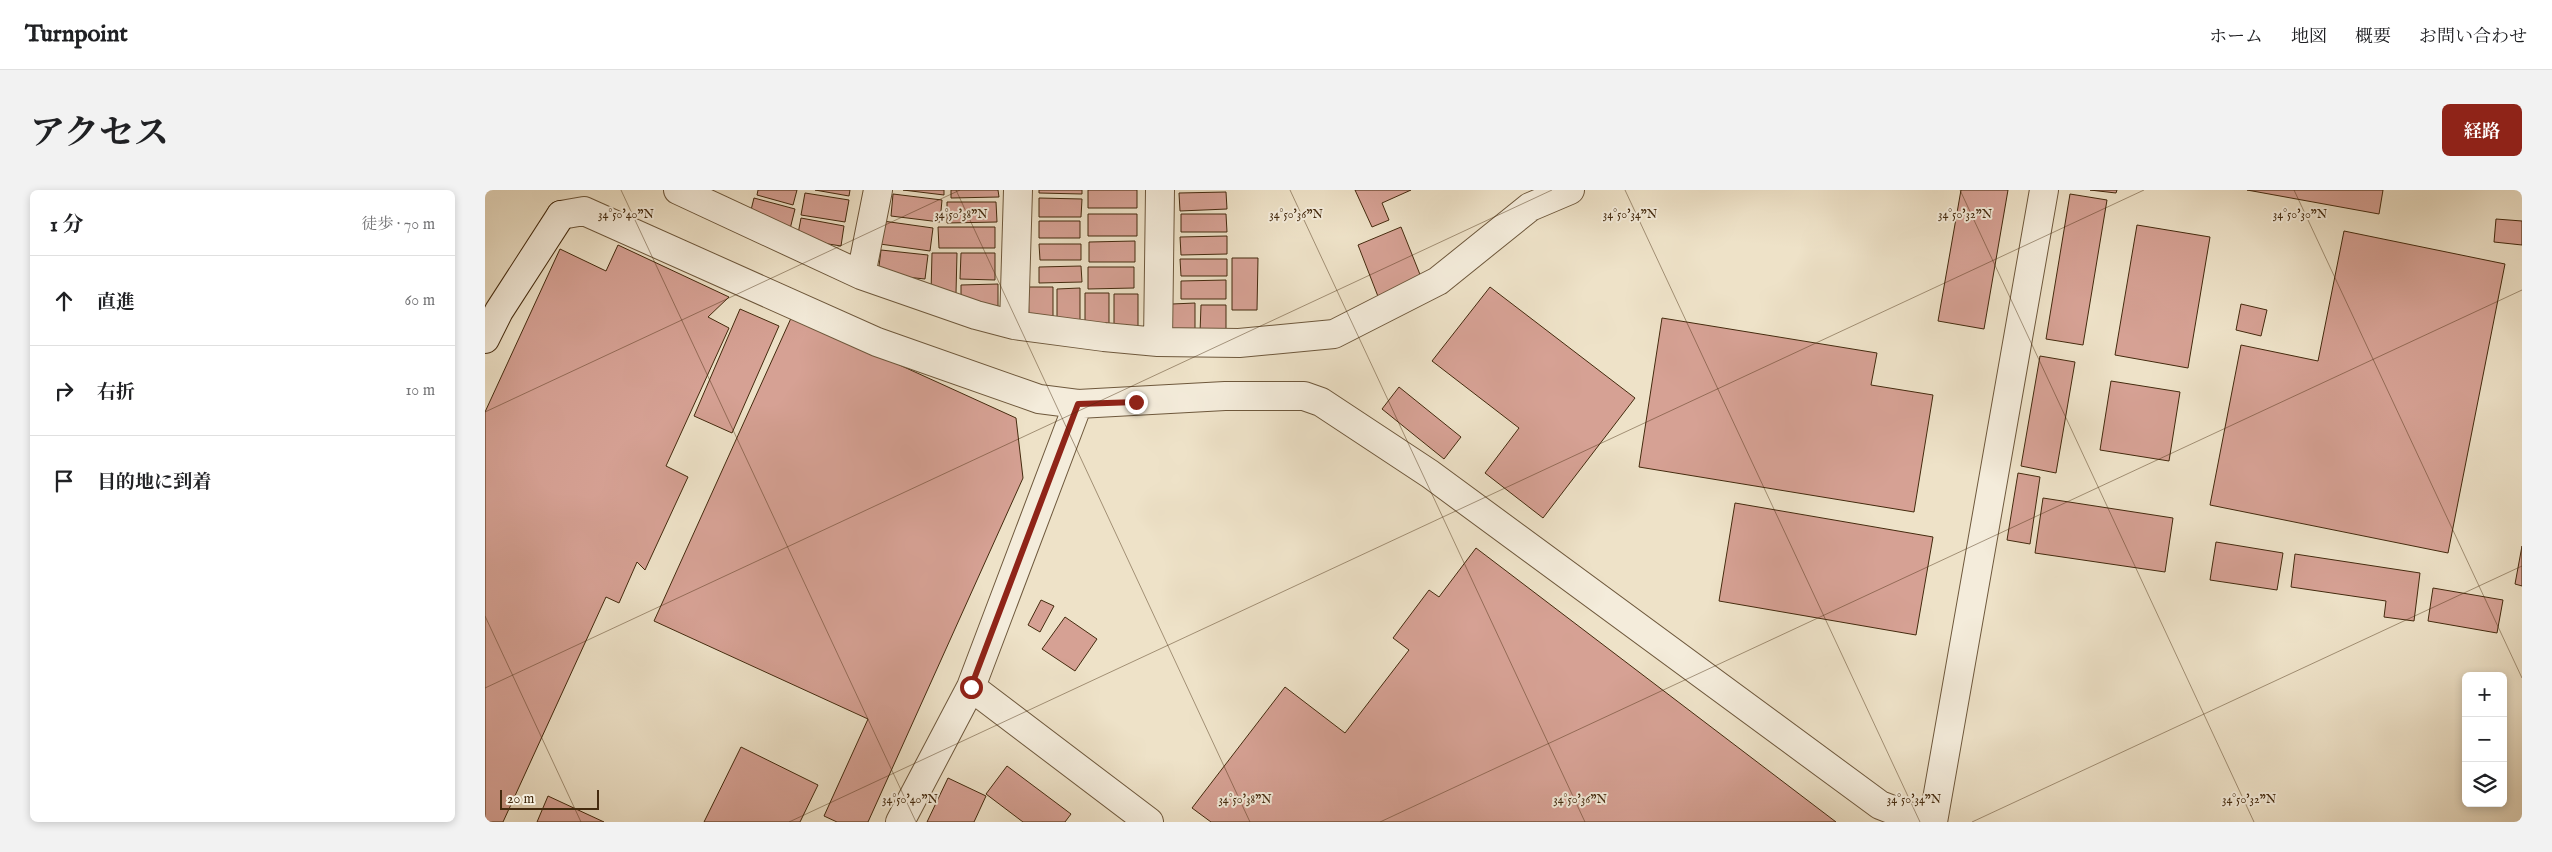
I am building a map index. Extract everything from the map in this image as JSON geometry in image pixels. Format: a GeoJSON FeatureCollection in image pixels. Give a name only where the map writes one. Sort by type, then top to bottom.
{"type":"FeatureCollection","features":[{"type":"Feature","properties":{"kind":"street"},"geometry":{"type":"LineString","coordinates":[[678,190],[726,201],[861,275],[976,315],[1014,325],[1158,342],[1239,343],[1334,334],[1438,281],[1530,206],[1570,190]]}},
{"type":"Feature","properties":{"kind":"street"},"geometry":{"type":"LineString","coordinates":[[861,275],[878,190]]}},
{"type":"Feature","properties":{"kind":"street"},"geometry":{"type":"LineString","coordinates":[[1014,325],[1018,190]]}},
{"type":"Feature","properties":{"kind":"street"},"geometry":{"type":"LineString","coordinates":[[1158,342],[1160,190]]}},
{"type":"Feature","properties":{"kind":"street"},"geometry":{"type":"LineString","coordinates":[[1933,822],[2044,190]]}},
{"type":"Feature","properties":{"kind":"street"},"geometry":{"type":"LineString","coordinates":[[485,339],[499,312],[561,215],[584,211],[877,342],[1039,399],[1078,404],[1225,396],[1305,396],[1321,402],[1430,474],[1880,805],[1924,822]]}},
{"type":"Feature","properties":{"kind":"street"},"geometry":{"type":"LineString","coordinates":[[900,822],[971,687],[1078,404]]}},
{"type":"Feature","properties":{"kind":"street"},"geometry":{"type":"LineString","coordinates":[[971,687],[1149,822]]}},
{"type":"Feature","properties":{"kind":"building"},"geometry":{"type":"Polygon","coordinates":[[[758,190],[797,190],[793,205],[757,195],[758,190]]]}},
{"type":"Feature","properties":{"kind":"building"},"geometry":{"type":"Polygon","coordinates":[[[815,190],[850,190],[849,196],[815,190]]]}},
{"type":"Feature","properties":{"kind":"building"},"geometry":{"type":"Polygon","coordinates":[[[903,190],[944,190],[944,195],[903,190]]]}},
{"type":"Feature","properties":{"kind":"building"},"geometry":{"type":"Polygon","coordinates":[[[951,190],[998,190],[999,197],[951,198],[951,190]]]}},
{"type":"Feature","properties":{"kind":"building"},"geometry":{"type":"Polygon","coordinates":[[[1039,190],[1082,190],[1082,194],[1039,193],[1039,190]]]}},
{"type":"Feature","properties":{"kind":"building"},"geometry":{"type":"Polygon","coordinates":[[[1088,190],[1137,190],[1137,208],[1088,208],[1088,190]]]}},
{"type":"Feature","properties":{"kind":"building"},"geometry":{"type":"Polygon","coordinates":[[[1355,190],[1411,190],[1382,203],[1389,220],[1372,227],[1355,190]]]}},
{"type":"Feature","properties":{"kind":"building"},"geometry":{"type":"Polygon","coordinates":[[[1961,190],[2008,190],[1984,329],[1938,321],[1961,190]]]}},
{"type":"Feature","properties":{"kind":"building"},"geometry":{"type":"Polygon","coordinates":[[[2090,190],[2117,190],[2116,193],[2090,190]]]}},
{"type":"Feature","properties":{"kind":"building"},"geometry":{"type":"Polygon","coordinates":[[[2247,190],[2383,190],[2379,214],[2247,190]]]}},
{"type":"Feature","properties":{"kind":"building"},"geometry":{"type":"Polygon","coordinates":[[[1226,192],[1227,209],[1180,211],[1179,193],[1226,192]]]}},
{"type":"Feature","properties":{"kind":"building"},"geometry":{"type":"Polygon","coordinates":[[[805,193],[849,200],[845,222],[801,215],[805,193]]]}},
{"type":"Feature","properties":{"kind":"building"},"geometry":{"type":"Polygon","coordinates":[[[893,194],[942,200],[940,222],[891,216],[893,194]]]}},
{"type":"Feature","properties":{"kind":"building"},"geometry":{"type":"Polygon","coordinates":[[[2070,194],[2107,200],[2083,345],[2046,339],[2070,194]]]}},
{"type":"Feature","properties":{"kind":"building"},"geometry":{"type":"Polygon","coordinates":[[[754,198],[795,209],[790,229],[749,218],[754,198]]]}},
{"type":"Feature","properties":{"kind":"building"},"geometry":{"type":"Polygon","coordinates":[[[1039,198],[1082,199],[1081,217],[1039,217],[1039,198]]]}},
{"type":"Feature","properties":{"kind":"building"},"geometry":{"type":"Polygon","coordinates":[[[947,202],[996,202],[997,222],[947,223],[947,202]]]}},
{"type":"Feature","properties":{"kind":"building"},"geometry":{"type":"Polygon","coordinates":[[[1088,214],[1137,214],[1137,236],[1088,236],[1088,214]]]}},
{"type":"Feature","properties":{"kind":"building"},"geometry":{"type":"Polygon","coordinates":[[[1181,214],[1226,214],[1227,232],[1181,232],[1181,214]]]}},
{"type":"Feature","properties":{"kind":"building"},"geometry":{"type":"Polygon","coordinates":[[[801,218],[844,226],[841,246],[797,239],[801,218]]]}},
{"type":"Feature","properties":{"kind":"building"},"geometry":{"type":"Polygon","coordinates":[[[2496,219],[2522,221],[2522,245],[2494,242],[2496,219]]]}},
{"type":"Feature","properties":{"kind":"building"},"geometry":{"type":"Polygon","coordinates":[[[883,221],[933,228],[930,251],[880,244],[883,221]]]}},
{"type":"Feature","properties":{"kind":"building"},"geometry":{"type":"Polygon","coordinates":[[[1039,221],[1080,221],[1080,238],[1039,238],[1039,221]]]}},
{"type":"Feature","properties":{"kind":"building"},"geometry":{"type":"Polygon","coordinates":[[[2137,225],[2210,237],[2188,368],[2115,355],[2137,225]]]}},
{"type":"Feature","properties":{"kind":"building"},"geometry":{"type":"Polygon","coordinates":[[[938,227],[995,227],[995,248],[939,248],[938,227]]]}},
{"type":"Feature","properties":{"kind":"building"},"geometry":{"type":"Polygon","coordinates":[[[1401,227],[1423,282],[1379,299],[1358,245],[1401,227]]]}},
{"type":"Feature","properties":{"kind":"building"},"geometry":{"type":"Polygon","coordinates":[[[2344,231],[2505,264],[2448,553],[2210,505],[2241,345],[2318,361],[2344,231]]]}},
{"type":"Feature","properties":{"kind":"building"},"geometry":{"type":"Polygon","coordinates":[[[1227,236],[1227,254],[1181,255],[1180,237],[1227,236]]]}},
{"type":"Feature","properties":{"kind":"building"},"geometry":{"type":"Polygon","coordinates":[[[1135,241],[1135,262],[1089,262],[1089,242],[1135,241]]]}},
{"type":"Feature","properties":{"kind":"building"},"geometry":{"type":"Polygon","coordinates":[[[1039,244],[1081,244],[1081,260],[1040,260],[1039,244]]]}},
{"type":"Feature","properties":{"kind":"building"},"geometry":{"type":"Polygon","coordinates":[[[618,245],[729,297],[708,317],[729,328],[666,466],[688,477],[645,570],[637,562],[619,603],[606,597],[503,822],[485,822],[485,412],[560,249],[606,271],[618,245]]]}},
{"type":"Feature","properties":{"kind":"building"},"geometry":{"type":"Polygon","coordinates":[[[881,250],[928,255],[925,279],[878,274],[881,250]]]}},
{"type":"Feature","properties":{"kind":"building"},"geometry":{"type":"Polygon","coordinates":[[[932,253],[957,253],[956,293],[931,293],[932,253]]]}},
{"type":"Feature","properties":{"kind":"building"},"geometry":{"type":"Polygon","coordinates":[[[961,253],[995,253],[995,280],[960,279],[961,253]]]}},
{"type":"Feature","properties":{"kind":"building"},"geometry":{"type":"Polygon","coordinates":[[[1232,258],[1258,258],[1257,310],[1232,310],[1232,258]]]}},
{"type":"Feature","properties":{"kind":"building"},"geometry":{"type":"Polygon","coordinates":[[[1180,259],[1227,259],[1227,276],[1181,276],[1180,259]]]}},
{"type":"Feature","properties":{"kind":"building"},"geometry":{"type":"Polygon","coordinates":[[[1081,266],[1082,282],[1039,283],[1039,267],[1081,266]]]}},
{"type":"Feature","properties":{"kind":"building"},"geometry":{"type":"Polygon","coordinates":[[[1088,267],[1134,267],[1134,288],[1088,289],[1088,267]]]}},
{"type":"Feature","properties":{"kind":"building"},"geometry":{"type":"Polygon","coordinates":[[[1226,280],[1226,299],[1181,299],[1181,281],[1226,280]]]}},
{"type":"Feature","properties":{"kind":"building"},"geometry":{"type":"Polygon","coordinates":[[[998,284],[998,306],[961,306],[961,285],[998,284]]]}},
{"type":"Feature","properties":{"kind":"building"},"geometry":{"type":"Polygon","coordinates":[[[1028,287],[1053,287],[1053,321],[1029,321],[1028,287]]]}},
{"type":"Feature","properties":{"kind":"building"},"geometry":{"type":"Polygon","coordinates":[[[1490,287],[1635,398],[1543,518],[1485,473],[1519,428],[1432,361],[1490,287]]]}},
{"type":"Feature","properties":{"kind":"building"},"geometry":{"type":"Polygon","coordinates":[[[1080,288],[1080,324],[1057,324],[1057,289],[1080,288]]]}},
{"type":"Feature","properties":{"kind":"building"},"geometry":{"type":"Polygon","coordinates":[[[1085,293],[1109,293],[1109,327],[1085,327],[1085,293]]]}},
{"type":"Feature","properties":{"kind":"building"},"geometry":{"type":"Polygon","coordinates":[[[1114,294],[1138,294],[1138,330],[1114,330],[1114,294]]]}},
{"type":"Feature","properties":{"kind":"building"},"geometry":{"type":"Polygon","coordinates":[[[1195,303],[1195,332],[1172,332],[1172,304],[1195,303]]]}},
{"type":"Feature","properties":{"kind":"building"},"geometry":{"type":"Polygon","coordinates":[[[2241,304],[2267,310],[2261,336],[2236,330],[2241,304]]]}},
{"type":"Feature","properties":{"kind":"building"},"geometry":{"type":"Polygon","coordinates":[[[1201,305],[1226,305],[1226,332],[1200,333],[1201,305]]]}},
{"type":"Feature","properties":{"kind":"building"},"geometry":{"type":"Polygon","coordinates":[[[740,309],[779,326],[732,433],[694,416],[740,309]]]}},
{"type":"Feature","properties":{"kind":"building"},"geometry":{"type":"Polygon","coordinates":[[[792,316],[1016,418],[1023,478],[868,822],[837,822],[824,816],[868,719],[654,621],[792,316]]]}},
{"type":"Feature","properties":{"kind":"building"},"geometry":{"type":"Polygon","coordinates":[[[1662,318],[1877,353],[1871,385],[1933,395],[1914,512],[1639,467],[1662,318]]]}},
{"type":"Feature","properties":{"kind":"building"},"geometry":{"type":"Polygon","coordinates":[[[2040,356],[2075,362],[2056,473],[2021,466],[2040,356]]]}},
{"type":"Feature","properties":{"kind":"building"},"geometry":{"type":"Polygon","coordinates":[[[2111,381],[2180,392],[2169,461],[2100,450],[2111,381]]]}},
{"type":"Feature","properties":{"kind":"building"},"geometry":{"type":"Polygon","coordinates":[[[1399,387],[1461,437],[1444,459],[1382,409],[1399,387]]]}},
{"type":"Feature","properties":{"kind":"building"},"geometry":{"type":"Polygon","coordinates":[[[2018,473],[2040,477],[2030,544],[2007,540],[2018,473]]]}},
{"type":"Feature","properties":{"kind":"building"},"geometry":{"type":"Polygon","coordinates":[[[2043,498],[2173,518],[2165,572],[2035,553],[2043,498]]]}},
{"type":"Feature","properties":{"kind":"building"},"geometry":{"type":"Polygon","coordinates":[[[1735,503],[1933,537],[1916,635],[1719,601],[1735,503]]]}},
{"type":"Feature","properties":{"kind":"building"},"geometry":{"type":"Polygon","coordinates":[[[2216,542],[2283,553],[2277,590],[2210,580],[2216,542]]]}},
{"type":"Feature","properties":{"kind":"building"},"geometry":{"type":"Polygon","coordinates":[[[2522,546],[2522,586],[2515,584],[2522,546]]]}},
{"type":"Feature","properties":{"kind":"building"},"geometry":{"type":"Polygon","coordinates":[[[1476,548],[1836,822],[1211,822],[1192,808],[1285,687],[1345,733],[1409,650],[1393,638],[1429,590],[1439,597],[1476,548]]]}},
{"type":"Feature","properties":{"kind":"building"},"geometry":{"type":"Polygon","coordinates":[[[2295,554],[2420,573],[2414,621],[2384,617],[2386,601],[2291,587],[2295,554]]]}},
{"type":"Feature","properties":{"kind":"building"},"geometry":{"type":"Polygon","coordinates":[[[2433,588],[2503,600],[2497,633],[2428,621],[2433,588]]]}},
{"type":"Feature","properties":{"kind":"building"},"geometry":{"type":"Polygon","coordinates":[[[1041,600],[1054,606],[1040,632],[1028,625],[1041,600]]]}},
{"type":"Feature","properties":{"kind":"building"},"geometry":{"type":"Polygon","coordinates":[[[1065,617],[1097,639],[1075,671],[1042,649],[1065,617]]]}},
{"type":"Feature","properties":{"kind":"building"},"geometry":{"type":"Polygon","coordinates":[[[741,747],[818,785],[800,822],[704,822],[741,747]]]}},
{"type":"Feature","properties":{"kind":"building"},"geometry":{"type":"Polygon","coordinates":[[[1007,766],[1071,814],[1065,822],[1023,822],[986,794],[1007,766]]]}},
{"type":"Feature","properties":{"kind":"building"},"geometry":{"type":"Polygon","coordinates":[[[948,778],[986,796],[974,822],[927,822],[948,778]]]}},
{"type":"Feature","properties":{"kind":"building"},"geometry":{"type":"Polygon","coordinates":[[[548,796],[604,822],[537,822],[548,796]]]}},
{"type":"Feature","properties":{"kind":"route"},"geometry":{"type":"LineString","coordinates":[[971,687],[1078,404],[1136,402]]}}]}
